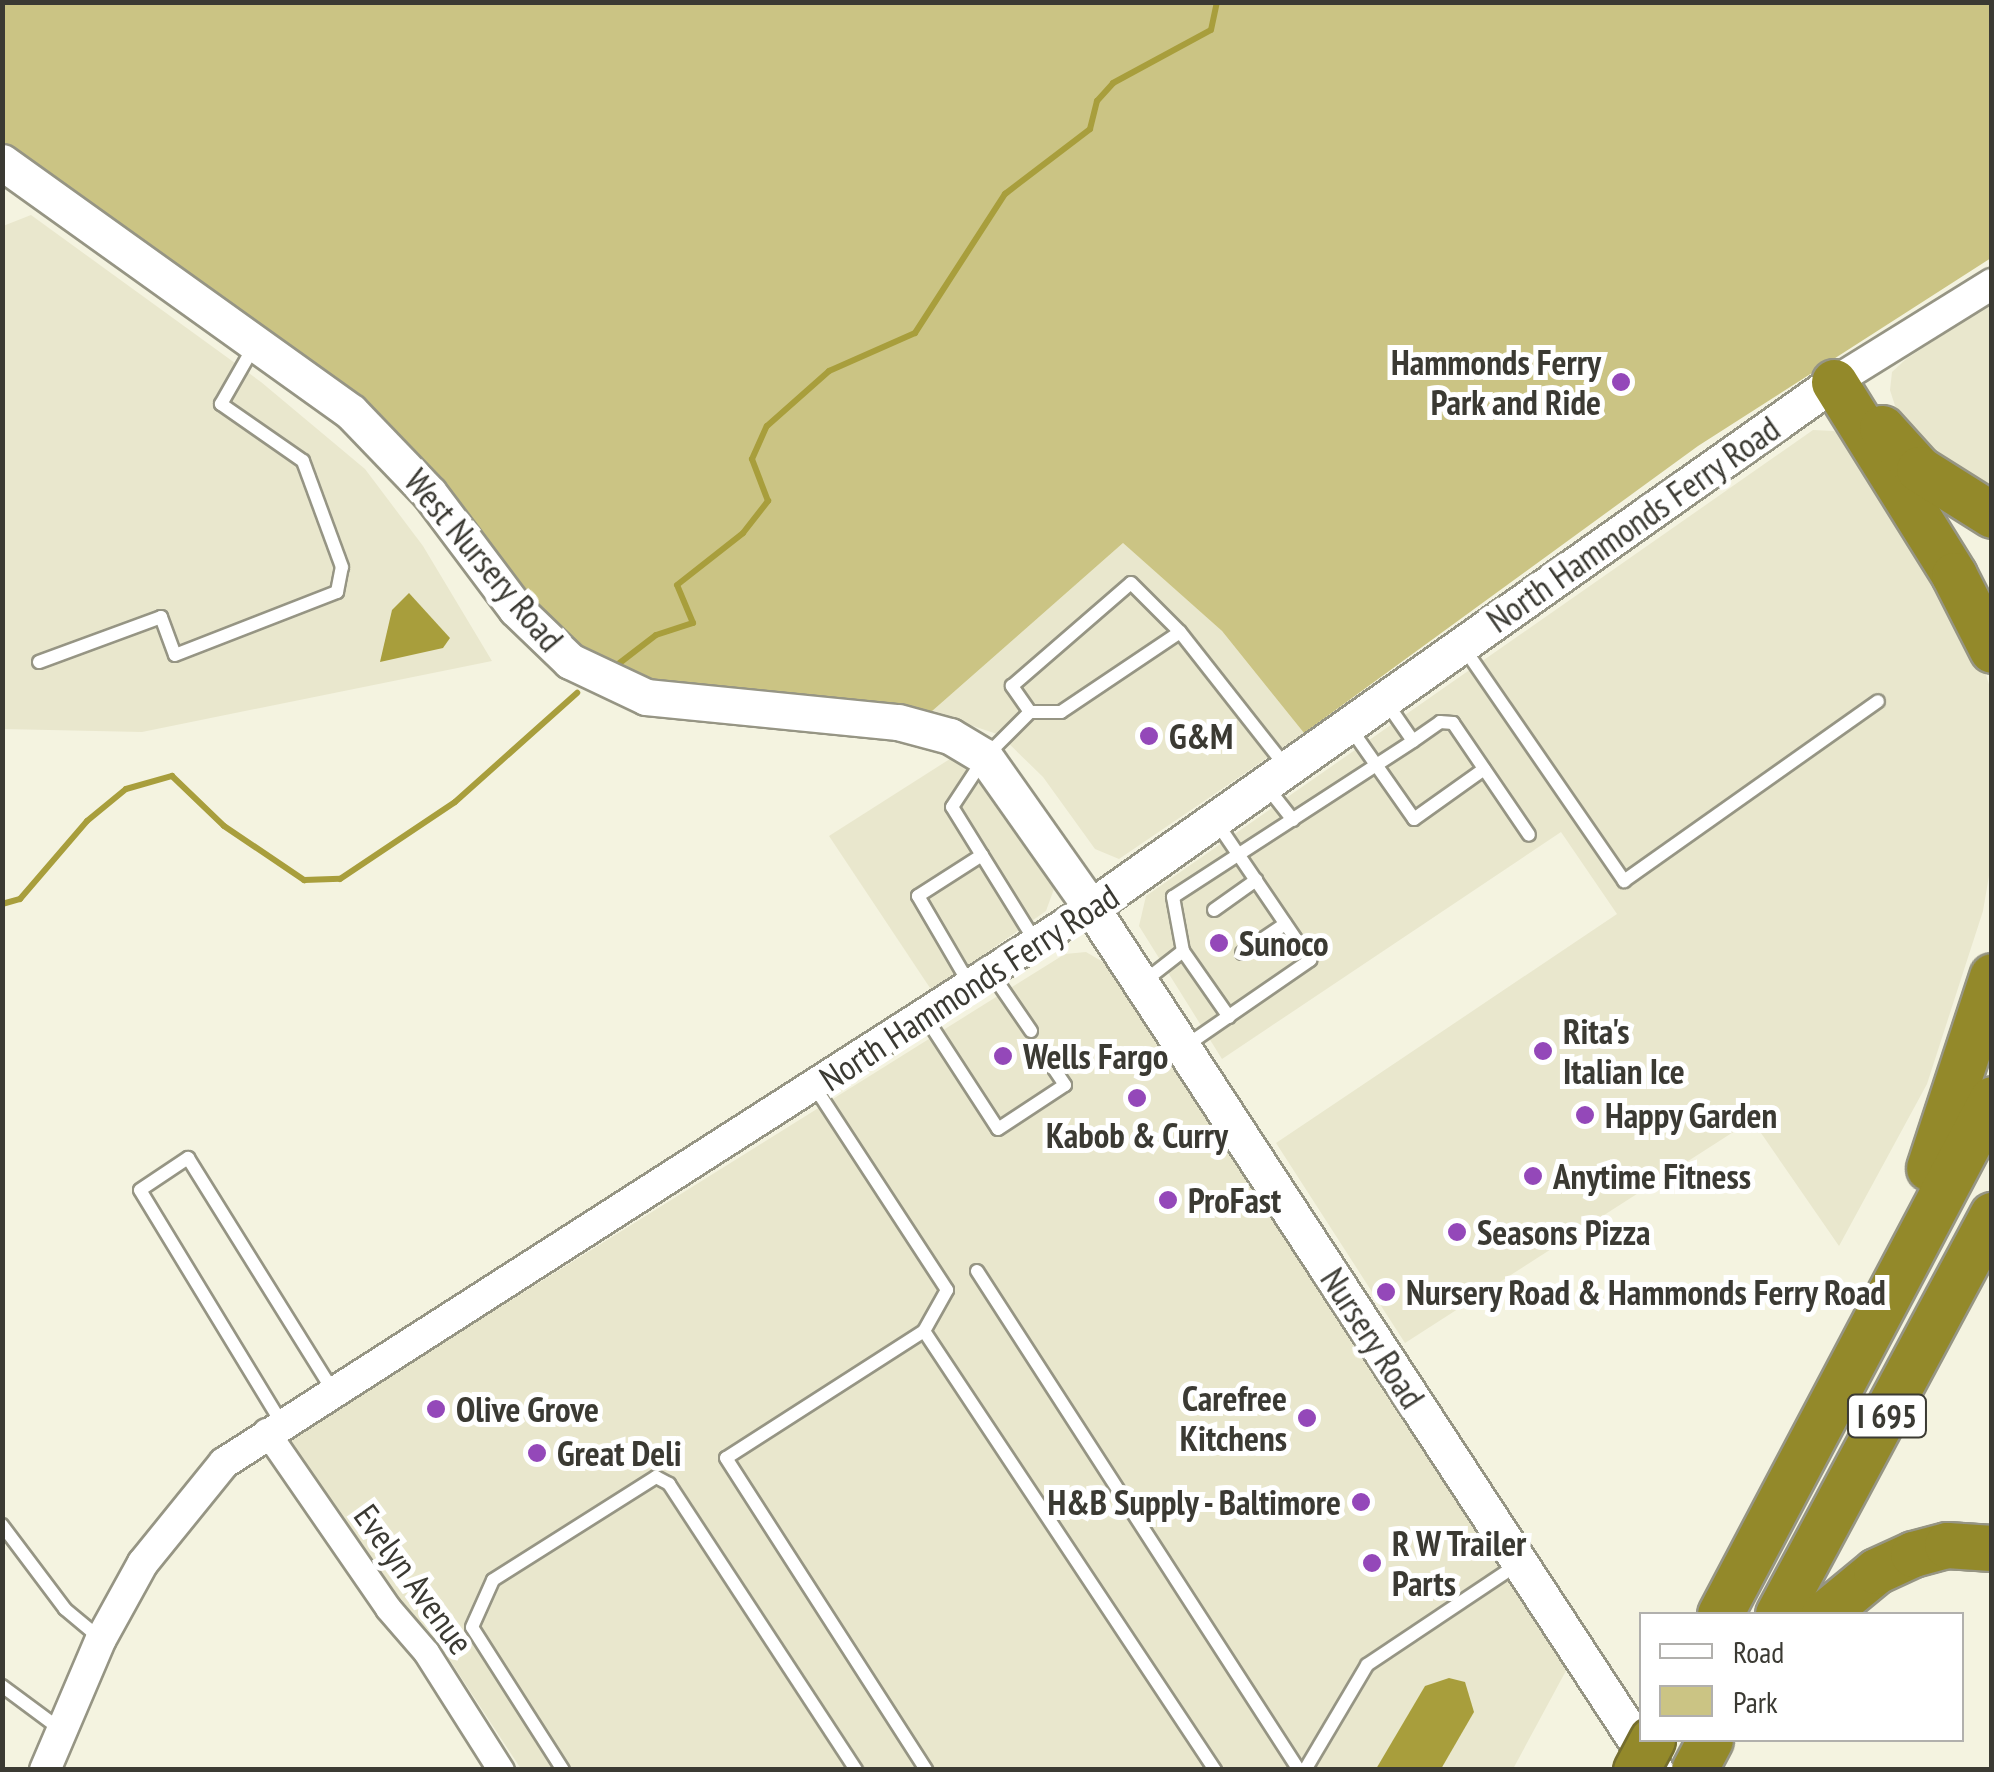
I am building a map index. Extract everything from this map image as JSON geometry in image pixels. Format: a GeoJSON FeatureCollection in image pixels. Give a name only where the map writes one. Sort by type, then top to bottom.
{"type":"FeatureCollection","features":[{"type":"Feature","properties":{"kind":"highway"},"geometry":{"type":"LineString","coordinates":[[1834,382],[1919,469],[1992,515]]}},
{"type":"Feature","properties":{"kind":"highway"},"geometry":{"type":"LineString","coordinates":[[1834,382],[1954,575],[1992,650]]}},
{"type":"Feature","properties":{"kind":"highway"},"geometry":{"type":"LineString","coordinates":[[1858,1360],[1973,1048],[1992,976]]}},
{"type":"Feature","properties":{"kind":"highway","name":"I 695"},"geometry":{"type":"LineString","coordinates":[[1721,1612],[1858,1360],[1992,1099]]}},
{"type":"Feature","properties":{"kind":"highway","name":"I 695"},"geometry":{"type":"LineString","coordinates":[[1779,1612],[1992,1215]]}},
{"type":"Feature","properties":{"kind":"highway"},"geometry":{"type":"LineString","coordinates":[[1826,1612],[1876,1571],[1913,1554],[1947,1545],[1992,1548]]}},
{"type":"Feature","properties":{"kind":"highway"},"geometry":{"type":"LineString","coordinates":[[1636,1770],[1651,1742]]}},
{"type":"Feature","properties":{"kind":"main road","name":"West Nursery Road"},"geometry":{"type":"LineString","coordinates":[[2,162],[351,412],[429,493],[540,636],[608,684],[688,704],[898,722],[950,736],[986,758],[1091,907]]}},
{"type":"Feature","properties":{"kind":"main road","name":"North Hammonds Ferry Road"},"geometry":{"type":"LineString","coordinates":[[1091,907],[1834,382]]}},
{"type":"Feature","properties":{"kind":"main road","name":"Nursery Road"},"geometry":{"type":"LineString","coordinates":[[1091,907],[1654,1770]]}},
{"type":"Feature","properties":{"kind":"street","name":"North Hammonds Ferry Road"},"geometry":{"type":"LineString","coordinates":[[1834,382],[1992,284]]}},
{"type":"Feature","properties":{"kind":"street","name":"North Hammonds Ferry Road"},"geometry":{"type":"LineString","coordinates":[[46,1770],[101,1639],[184,1506],[273,1426],[816,1089],[1091,907]]}},
{"type":"Feature","properties":{"kind":"street","name":"Evelyn Avenue"},"geometry":{"type":"LineString","coordinates":[[273,1426],[502,1770]]}},
{"type":"Feature","properties":{"kind":"lane"},"geometry":{"type":"LineString","coordinates":[[39,662],[162,617],[175,655],[337,592],[342,567],[304,461],[221,404],[256,341]]}},
{"type":"Feature","properties":{"kind":"lane"},"geometry":{"type":"LineString","coordinates":[[1030,712],[1012,686],[1132,583],[1180,632],[1277,778],[1293,820]]}},
{"type":"Feature","properties":{"kind":"lane"},"geometry":{"type":"LineString","coordinates":[[1037,945],[952,807],[986,758],[1030,712],[1061,712],[1180,632]]}},
{"type":"Feature","properties":{"kind":"lane"},"geometry":{"type":"LineString","coordinates":[[1462,646],[1624,881],[1878,701]]}},
{"type":"Feature","properties":{"kind":"lane"},"geometry":{"type":"LineString","coordinates":[[1385,700],[1413,741]]}},
{"type":"Feature","properties":{"kind":"lane"},"geometry":{"type":"LineString","coordinates":[[1228,1017],[1183,951],[1183,933],[1173,897],[1413,741],[1448,720],[1530,835]]}},
{"type":"Feature","properties":{"kind":"lane"},"geometry":{"type":"LineString","coordinates":[[1349,727],[1414,819],[1484,769]]}},
{"type":"Feature","properties":{"kind":"lane"},"geometry":{"type":"LineString","coordinates":[[1182,1048],[1310,960],[1215,821]]}},
{"type":"Feature","properties":{"kind":"lane"},"geometry":{"type":"LineString","coordinates":[[1170,853],[1191,885]]}},
{"type":"Feature","properties":{"kind":"lane"},"geometry":{"type":"LineString","coordinates":[[982,855],[918,896],[982,981],[1030,1030]]}},
{"type":"Feature","properties":{"kind":"lane"},"geometry":{"type":"LineString","coordinates":[[1214,910],[1256,880]]}},
{"type":"Feature","properties":{"kind":"lane"},"geometry":{"type":"LineString","coordinates":[[1242,954],[1286,924]]}},
{"type":"Feature","properties":{"kind":"lane"},"geometry":{"type":"LineString","coordinates":[[1141,984],[1183,951]]}},
{"type":"Feature","properties":{"kind":"lane"},"geometry":{"type":"LineString","coordinates":[[1204,980],[1218,970]]}},
{"type":"Feature","properties":{"kind":"lane"},"geometry":{"type":"LineString","coordinates":[[926,1018],[998,1129],[1065,1085],[1042,1052]]}},
{"type":"Feature","properties":{"kind":"lane"},"geometry":{"type":"LineString","coordinates":[[816,1089],[948,1290],[924,1330],[726,1458],[926,1770]]}},
{"type":"Feature","properties":{"kind":"lane"},"geometry":{"type":"LineString","coordinates":[[273,1426],[140,1190],[188,1158],[332,1389]]}},
{"type":"Feature","properties":{"kind":"lane"},"geometry":{"type":"LineString","coordinates":[[976,1271],[1302,1770],[1366,1665],[1520,1562]]}},
{"type":"Feature","properties":{"kind":"lane"},"geometry":{"type":"LineString","coordinates":[[924,1330],[1214,1770]]}},
{"type":"Feature","properties":{"kind":"lane"},"geometry":{"type":"LineString","coordinates":[[563,1770],[472,1627],[493,1580],[656,1477],[669,1484],[856,1770]]}},
{"type":"Feature","properties":{"kind":"lane"},"geometry":{"type":"LineString","coordinates":[[2,1525],[65,1610],[101,1639]]}},
{"type":"Feature","properties":{"kind":"lane"},"geometry":{"type":"LineString","coordinates":[[2,1686],[62,1730]]}},
{"type":"Feature","properties":{"kind":"shaded area"},"geometry":{"type":"Polygon","coordinates":[[[31,215],[261,382],[365,469],[423,546],[492,661],[142,732],[3,729],[3,226],[31,215]]]}},
{"type":"Feature","properties":{"kind":"shaded area"},"geometry":{"type":"Polygon","coordinates":[[[1991,303],[1991,491],[1945,464],[1896,409],[1890,390],[1892,372],[1906,359],[1991,303]]]}},
{"type":"Feature","properties":{"kind":"shaded area"},"geometry":{"type":"Polygon","coordinates":[[[1813,430],[1834,431],[1853,444],[1972,630],[1992,694],[1992,858],[1983,911],[1927,1084],[1839,1246],[1752,1120],[1405,1343],[1276,1143],[1617,914],[1561,832],[1222,1059],[1139,926],[1146,896],[1813,430]]]}},
{"type":"Feature","properties":{"kind":"shaded area"},"geometry":{"type":"Polygon","coordinates":[[[1123,543],[1222,631],[1304,733],[1119,859],[1095,849],[1043,777],[1000,735],[931,712],[1123,543]]]}},
{"type":"Feature","properties":{"kind":"shaded area"},"geometry":{"type":"Polygon","coordinates":[[[409,593],[450,638],[443,648],[380,662],[392,610],[409,593]]]}},
{"type":"Feature","properties":{"kind":"shaded area"},"geometry":{"type":"Polygon","coordinates":[[[953,757],[995,790],[1055,886],[1046,911],[932,991],[829,836],[953,757]]]}},
{"type":"Feature","properties":{"kind":"shaded area"},"geometry":{"type":"Polygon","coordinates":[[[1086,952],[1110,966],[1568,1667],[1513,1769],[521,1769],[432,1633],[398,1604],[287,1440],[1065,954],[1086,952]]]}},
{"type":"Feature","properties":{"kind":"shaded area"},"geometry":{"type":"Polygon","coordinates":[[[1449,1678],[1465,1682],[1474,1712],[1441,1769],[1376,1769],[1425,1686],[1449,1678]]]}},
{"type":"Feature","properties":{"kind":"green space"},"geometry":{"type":"Polygon","coordinates":[[[2,3],[1991,3],[1991,258],[1698,446],[1304,733],[1222,631],[1123,543],[931,712],[650,683],[579,649],[529,601],[414,451],[359,397],[3,142],[2,3]]]}},
{"type":"Feature","properties":{"kind":"waterway"},"geometry":{"type":"LineString","coordinates":[[617,665],[656,635],[693,623],[677,585],[743,533],[768,501],[752,459],[767,426],[829,371],[915,333],[1005,194],[1090,129],[1097,101],[1113,83],[1211,30],[1217,2]]}},
{"type":"Feature","properties":{"kind":"waterway"},"geometry":{"type":"LineString","coordinates":[[2,904],[20,899],[87,821],[126,789],[172,776],[224,826],[304,880],[340,879],[455,802],[577,693]]}},
{"type":"Feature","properties":{"kind":"place","name":"Hammonds Ferry Park and Ride"},"geometry":{"type":"Point","coordinates":[1621,382]}},
{"type":"Feature","properties":{"kind":"place","name":"G&M"},"geometry":{"type":"Point","coordinates":[1149,736]}},
{"type":"Feature","properties":{"kind":"place","name":"Sunoco"},"geometry":{"type":"Point","coordinates":[1219,943]}},
{"type":"Feature","properties":{"kind":"place","name":"Rita's Italian Ice"},"geometry":{"type":"Point","coordinates":[1543,1051]}},
{"type":"Feature","properties":{"kind":"place","name":"Wells Fargo"},"geometry":{"type":"Point","coordinates":[1003,1056]}},
{"type":"Feature","properties":{"kind":"place","name":"Kabob & Curry"},"geometry":{"type":"Point","coordinates":[1137,1098]}},
{"type":"Feature","properties":{"kind":"place","name":"Happy Garden"},"geometry":{"type":"Point","coordinates":[1585,1115]}},
{"type":"Feature","properties":{"kind":"place","name":"Anytime Fitness"},"geometry":{"type":"Point","coordinates":[1533,1176]}},
{"type":"Feature","properties":{"kind":"place","name":"ProFast"},"geometry":{"type":"Point","coordinates":[1168,1200]}},
{"type":"Feature","properties":{"kind":"place","name":"Seasons Pizza"},"geometry":{"type":"Point","coordinates":[1457,1232]}},
{"type":"Feature","properties":{"kind":"place","name":"Nursery Road & Hammonds Ferry Road"},"geometry":{"type":"Point","coordinates":[1386,1292]}},
{"type":"Feature","properties":{"kind":"place","name":"Olive Grove"},"geometry":{"type":"Point","coordinates":[436,1409]}},
{"type":"Feature","properties":{"kind":"place","name":"Carefree Kitchens"},"geometry":{"type":"Point","coordinates":[1307,1418]}},
{"type":"Feature","properties":{"kind":"place","name":"Great Deli"},"geometry":{"type":"Point","coordinates":[537,1453]}},
{"type":"Feature","properties":{"kind":"place","name":"H&B Supply - Baltimore"},"geometry":{"type":"Point","coordinates":[1361,1502]}},
{"type":"Feature","properties":{"kind":"place","name":"R W Trailer Parts"},"geometry":{"type":"Point","coordinates":[1372,1563]}}]}
